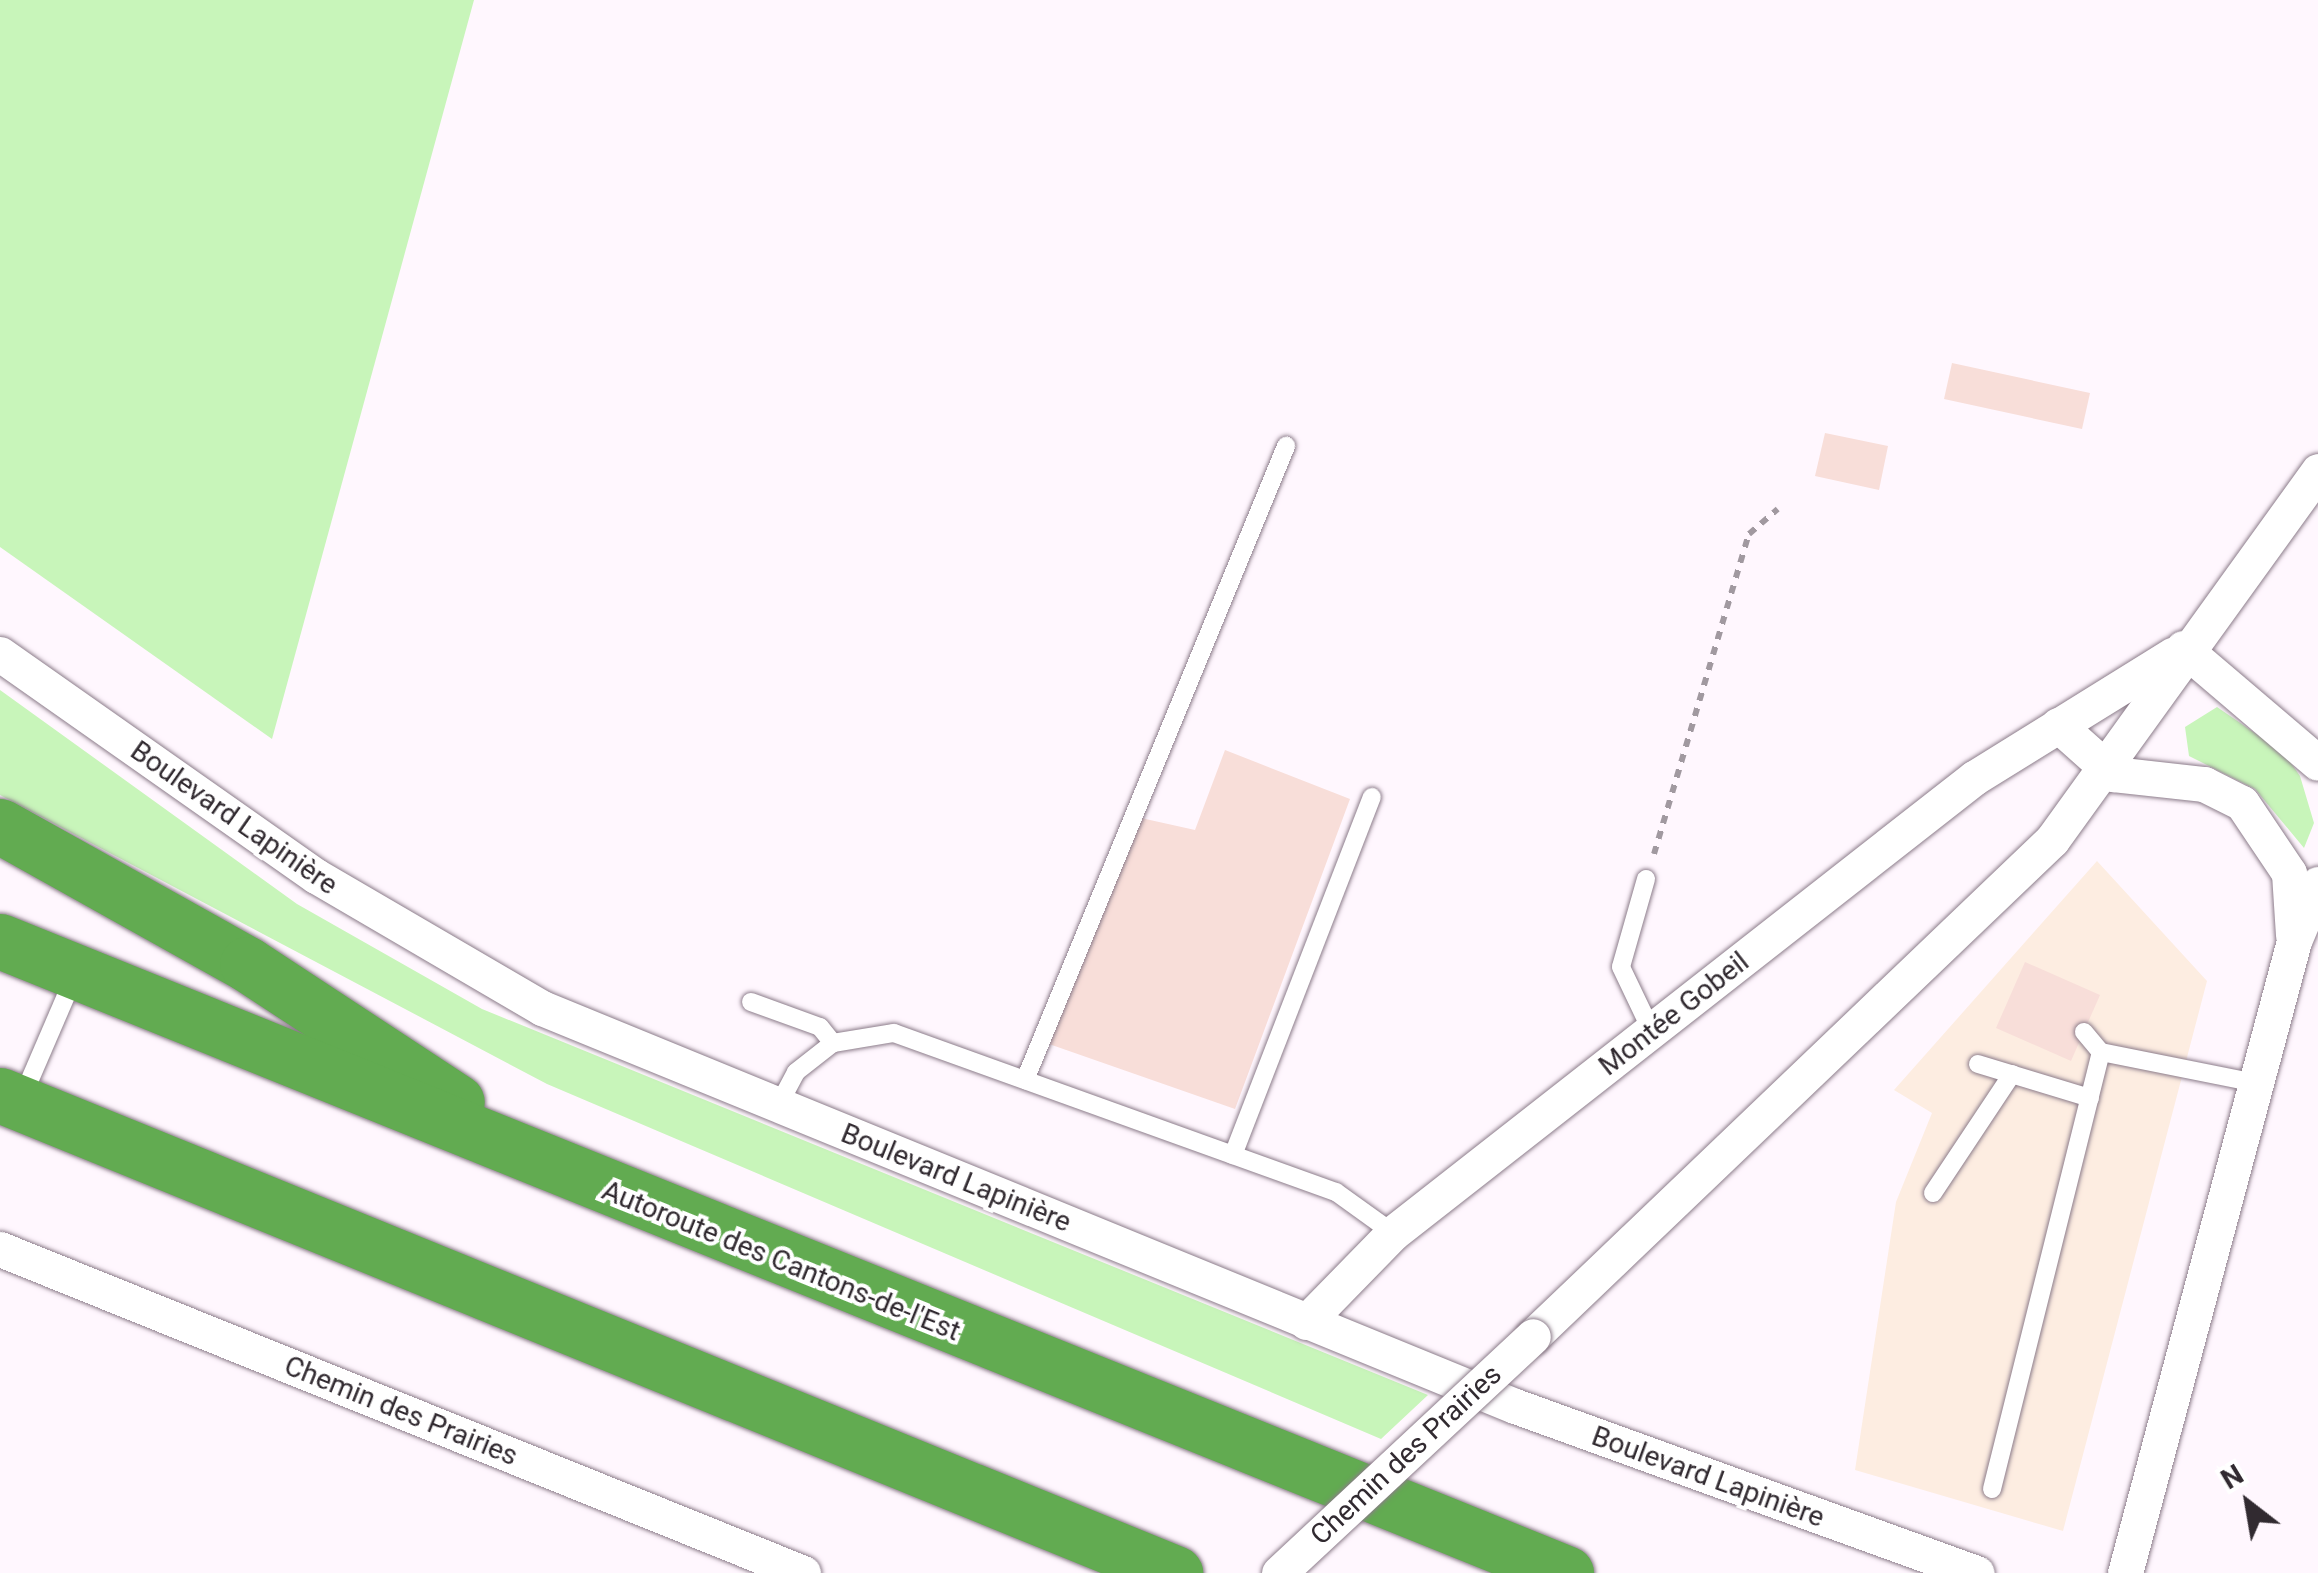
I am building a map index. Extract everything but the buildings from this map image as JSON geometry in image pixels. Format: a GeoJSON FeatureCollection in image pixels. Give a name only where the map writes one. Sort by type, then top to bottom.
{"type":"FeatureCollection","features":[{"type":"Feature","properties":{"kind":"highway"},"geometry":{"type":"LineString","coordinates":[[0,826],[247,964],[564,1172]]}},
{"type":"Feature","properties":{"kind":"highway","name":"Autoroute des Cantons-de-l'Est"},"geometry":{"type":"LineString","coordinates":[[0,941],[564,1172],[1566,1573]]}},
{"type":"Feature","properties":{"kind":"highway"},"geometry":{"type":"LineString","coordinates":[[7,1098],[1175,1573]]}},
{"type":"Feature","properties":{"kind":"street","name":"Montée Gobeil"},"geometry":{"type":"LineString","coordinates":[[1533,1336],[1978,918],[2104,768],[2184,648],[2318,471]]}},
{"type":"Feature","properties":{"kind":"street","name":"Montée Gobeil"},"geometry":{"type":"LineString","coordinates":[[1306,1322],[1393,1233],[1974,778],[2184,648]]}},
{"type":"Feature","properties":{"kind":"street"},"geometry":{"type":"LineString","coordinates":[[2184,648],[2318,763]]}},
{"type":"Feature","properties":{"kind":"street","name":"Boulevard Lapinière"},"geometry":{"type":"LineString","coordinates":[[0,654],[427,946],[542,1008],[1306,1322],[1977,1573]]}},
{"type":"Feature","properties":{"kind":"street"},"geometry":{"type":"LineString","coordinates":[[2058,724],[2104,768],[2204,784],[2242,803],[2289,873],[2294,941]]}},
{"type":"Feature","properties":{"kind":"street"},"geometry":{"type":"LineString","coordinates":[[2125,1573],[2294,941],[2318,884]]}},
{"type":"Feature","properties":{"kind":"street","name":"Chemin des Prairies"},"geometry":{"type":"LineString","coordinates":[[0,1249],[803,1573]]}},
{"type":"Feature","properties":{"kind":"street","name":"Chemin des Prairies"},"geometry":{"type":"LineString","coordinates":[[1279,1573],[1533,1336]]}},
{"type":"Feature","properties":{"kind":"lane"},"geometry":{"type":"LineString","coordinates":[[1025,1080],[1286,446]]}},
{"type":"Feature","properties":{"kind":"lane"},"geometry":{"type":"LineString","coordinates":[[1234,1155],[1372,798]]}},
{"type":"Feature","properties":{"kind":"lane"},"geometry":{"type":"LineString","coordinates":[[1646,879],[1621,968],[1652,1032]]}},
{"type":"Feature","properties":{"kind":"lane"},"geometry":{"type":"LineString","coordinates":[[7,1098],[77,972]]}},
{"type":"Feature","properties":{"kind":"lane"},"geometry":{"type":"LineString","coordinates":[[751,1002],[820,1028],[833,1043]]}},
{"type":"Feature","properties":{"kind":"lane"},"geometry":{"type":"LineString","coordinates":[[2084,1032],[2101,1052],[2256,1083]]}},
{"type":"Feature","properties":{"kind":"lane"},"geometry":{"type":"LineString","coordinates":[[778,1106],[796,1072],[833,1043],[894,1033],[1336,1192],[1393,1233]]}},
{"type":"Feature","properties":{"kind":"lane"},"geometry":{"type":"LineString","coordinates":[[1992,1489],[2101,1052]]}},
{"type":"Feature","properties":{"kind":"lane"},"geometry":{"type":"LineString","coordinates":[[1978,1064],[2090,1098]]}},
{"type":"Feature","properties":{"kind":"lane"},"geometry":{"type":"LineString","coordinates":[[1933,1193],[2012,1074]]}},
{"type":"Feature","properties":{"kind":"path"},"geometry":{"type":"LineString","coordinates":[[1646,879],[1749,534],[1778,509]]}},
{"type":"Feature","properties":{"kind":"shaded area"},"geometry":{"type":"Polygon","coordinates":[[[2097,861],[2207,981],[2063,1531],[1855,1470],[1896,1202],[1932,1113],[1894,1090],[2097,861]]]}},
{"type":"Feature","properties":{"kind":"green space"},"geometry":{"type":"Polygon","coordinates":[[[0,0],[474,0],[272,739],[0,547],[0,0]]]}},
{"type":"Feature","properties":{"kind":"green space"},"geometry":{"type":"Polygon","coordinates":[[[0,690],[297,904],[482,1009],[1428,1395],[1381,1439],[547,1084],[0,795],[0,690]]]}},
{"type":"Feature","properties":{"kind":"green space"},"geometry":{"type":"Polygon","coordinates":[[[2217,707],[2284,753],[2300,776],[2314,823],[2304,848],[2255,789],[2189,756],[2185,727],[2217,707]]]}}]}
